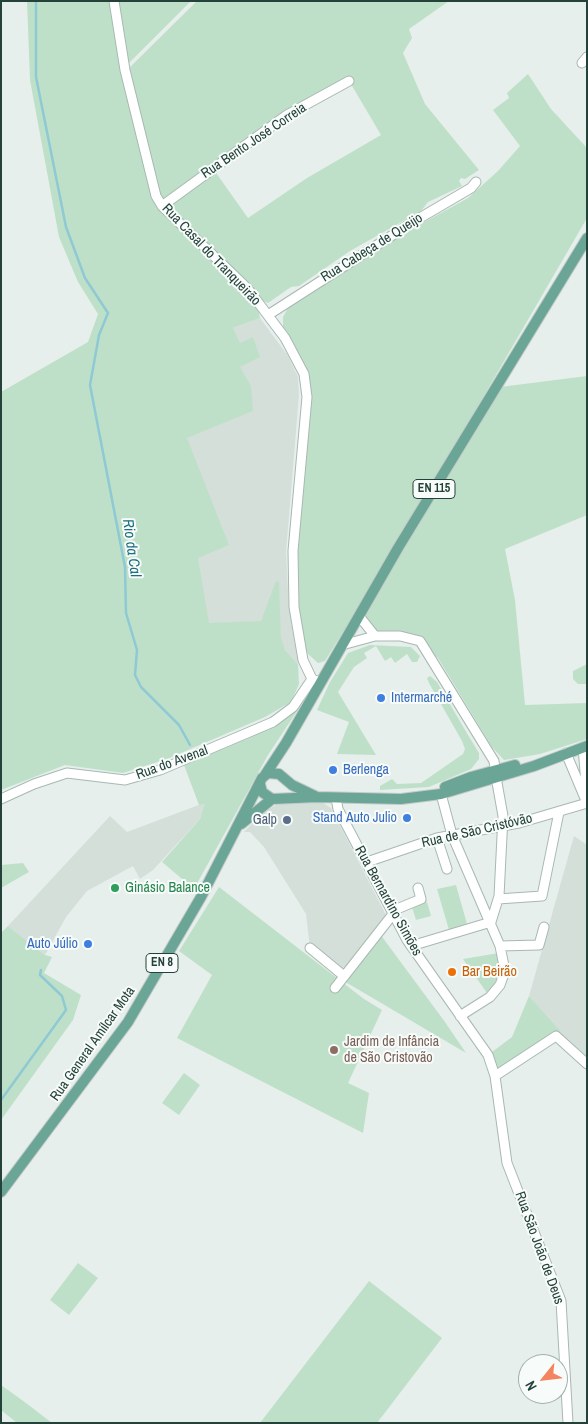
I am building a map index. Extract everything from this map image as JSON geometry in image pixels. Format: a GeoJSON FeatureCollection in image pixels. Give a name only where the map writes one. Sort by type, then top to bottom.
{"type":"FeatureCollection","features":[{"type":"Feature","properties":{"kind":"main road","name":"EN 115"},"geometry":{"type":"LineString","coordinates":[[262,780],[286,743],[317,681],[342,645],[587,238]]}},
{"type":"Feature","properties":{"kind":"main road","name":"EN 115"},"geometry":{"type":"LineString","coordinates":[[283,778],[286,743]]}},
{"type":"Feature","properties":{"kind":"main road"},"geometry":{"type":"LineString","coordinates":[[317,796],[271,772],[262,780],[262,792],[275,798],[317,796],[384,800],[438,794],[460,781],[545,760],[585,746]]}},
{"type":"Feature","properties":{"kind":"main road","name":"EN 8"},"geometry":{"type":"LineString","coordinates":[[275,798],[284,792],[283,778]]}},
{"type":"Feature","properties":{"kind":"main road","name":"Rua General Amílcar Mota"},"geometry":{"type":"LineString","coordinates":[[1,1192],[128,1022],[239,826],[262,780]]}},
{"type":"Feature","properties":{"kind":"main road","name":"Rua General Amílcar Mota"},"geometry":{"type":"LineString","coordinates":[[239,826],[275,798]]}},
{"type":"Feature","properties":{"kind":"street","name":"Rua Casal do Tranqueirão"},"geometry":{"type":"LineString","coordinates":[[114,1],[125,70],[156,196],[162,206],[248,289],[295,356],[307,386],[294,551],[294,607],[303,660],[317,681]]}},
{"type":"Feature","properties":{"kind":"street","name":"Rua Bento José Correia"},"geometry":{"type":"LineString","coordinates":[[162,206],[288,115],[350,80]]}},
{"type":"Feature","properties":{"kind":"street","name":"Rua Cabeça de Queijo"},"geometry":{"type":"LineString","coordinates":[[268,315],[413,222],[471,188],[476,182]]}},
{"type":"Feature","properties":{"kind":"street"},"geometry":{"type":"LineString","coordinates":[[359,616],[375,636]]}},
{"type":"Feature","properties":{"kind":"street"},"geometry":{"type":"LineString","coordinates":[[342,645],[375,636],[400,636],[420,641],[490,755],[490,766],[496,773],[503,816],[498,899],[491,922]]}},
{"type":"Feature","properties":{"kind":"street","name":"Rua do Avenal"},"geometry":{"type":"LineString","coordinates":[[1,798],[67,773],[125,780],[160,770],[272,722],[293,707],[317,681]]}},
{"type":"Feature","properties":{"kind":"street"},"geometry":{"type":"LineString","coordinates":[[585,746],[587,797]]}},
{"type":"Feature","properties":{"kind":"street"},"geometry":{"type":"LineString","coordinates":[[566,753],[587,803]]}},
{"type":"Feature","properties":{"kind":"street"},"geometry":{"type":"LineString","coordinates":[[438,794],[452,835],[491,922],[500,946],[505,972],[500,985],[490,996],[460,1016]]}},
{"type":"Feature","properties":{"kind":"street","name":"Rua Bernardino Simões"},"geometry":{"type":"LineString","coordinates":[[336,798],[338,809],[411,946],[488,1055],[495,1076]]}},
{"type":"Feature","properties":{"kind":"street","name":"Rua de São Cristóvão"},"geometry":{"type":"LineString","coordinates":[[367,862],[437,838],[502,826],[560,812],[587,803]]}},
{"type":"Feature","properties":{"kind":"street"},"geometry":{"type":"LineString","coordinates":[[498,899],[542,896],[560,812]]}},
{"type":"Feature","properties":{"kind":"street"},"geometry":{"type":"LineString","coordinates":[[437,838],[446,870]]}},
{"type":"Feature","properties":{"kind":"street"},"geometry":{"type":"LineString","coordinates":[[335,988],[392,912],[421,899],[418,888]]}},
{"type":"Feature","properties":{"kind":"street"},"geometry":{"type":"LineString","coordinates":[[411,946],[491,922]]}},
{"type":"Feature","properties":{"kind":"street"},"geometry":{"type":"LineString","coordinates":[[500,946],[539,945],[544,927]]}},
{"type":"Feature","properties":{"kind":"street"},"geometry":{"type":"LineString","coordinates":[[310,948],[344,976]]}},
{"type":"Feature","properties":{"kind":"street"},"geometry":{"type":"LineString","coordinates":[[495,1076],[556,1036],[587,1064]]}},
{"type":"Feature","properties":{"kind":"street","name":"Rua São João de Deus"},"geometry":{"type":"LineString","coordinates":[[495,1076],[507,1163],[561,1301],[568,1423]]}},
{"type":"Feature","properties":{"kind":"shaded area"},"geometry":{"type":"Polygon","coordinates":[[[260,318],[288,356],[298,377],[299,395],[286,552],[289,609],[298,664],[285,650],[194,634],[171,337],[233,328],[260,318]]]}},
{"type":"Feature","properties":{"kind":"shaded area"},"geometry":{"type":"Polygon","coordinates":[[[204,803],[200,819],[153,870],[140,879],[133,866],[87,891],[66,917],[45,955],[8,926],[110,816],[127,832],[204,803]]]}},
{"type":"Feature","properties":{"kind":"shaded area"},"geometry":{"type":"Polygon","coordinates":[[[286,803],[323,803],[331,808],[386,915],[345,967],[340,969],[310,948],[306,914],[264,847],[250,832],[244,832],[263,812],[276,805],[286,803]]]}},
{"type":"Feature","properties":{"kind":"shaded area"},"geometry":{"type":"Polygon","coordinates":[[[574,836],[587,845],[587,1058],[563,1037],[529,996],[574,836]]]}},
{"type":"Feature","properties":{"kind":"green space"},"geometry":{"type":"Polygon","coordinates":[[[27,1],[111,1],[154,197],[257,303],[260,318],[233,328],[240,343],[253,337],[260,357],[240,367],[251,386],[253,411],[187,438],[229,545],[198,558],[209,623],[261,621],[276,581],[279,582],[281,638],[285,650],[298,664],[299,684],[291,702],[265,717],[167,759],[123,773],[65,765],[1,790],[1,392],[88,342],[98,314],[78,282],[59,237],[30,80],[27,1]]]}},
{"type":"Feature","properties":{"kind":"green space"},"geometry":{"type":"Polygon","coordinates":[[[116,1],[191,1],[126,66],[116,1]]]}},
{"type":"Feature","properties":{"kind":"green space"},"geometry":{"type":"Polygon","coordinates":[[[197,1],[449,1],[409,29],[412,38],[403,53],[425,104],[479,170],[465,179],[461,178],[459,181],[462,186],[428,202],[421,211],[350,251],[299,286],[291,287],[268,303],[263,301],[237,272],[169,205],[214,170],[248,218],[307,178],[381,135],[348,79],[164,201],[161,198],[127,70],[197,1]]]}},
{"type":"Feature","properties":{"kind":"green space"},"geometry":{"type":"Polygon","coordinates":[[[528,74],[551,109],[587,148],[587,218],[402,537],[325,661],[318,663],[308,654],[302,643],[297,609],[297,554],[310,388],[283,329],[283,317],[288,308],[392,240],[468,198],[498,171],[520,146],[493,110],[509,98],[507,93],[528,74]]]}},
{"type":"Feature","properties":{"kind":"green space"},"geometry":{"type":"Polygon","coordinates":[[[587,376],[587,515],[505,549],[515,600],[525,705],[587,703],[587,739],[540,754],[504,760],[492,747],[438,658],[419,641],[375,636],[362,617],[500,387],[587,376]]]}},
{"type":"Feature","properties":{"kind":"green space"},"geometry":{"type":"Polygon","coordinates":[[[370,645],[411,647],[420,656],[417,662],[412,662],[407,654],[395,663],[391,657],[385,661],[376,646],[364,653],[367,658],[354,667],[338,692],[376,755],[337,754],[349,722],[317,710],[330,682],[348,653],[370,645]]]}},
{"type":"Feature","properties":{"kind":"green space"},"geometry":{"type":"Polygon","coordinates":[[[587,664],[587,684],[578,684],[573,679],[573,671],[587,664]]]}},
{"type":"Feature","properties":{"kind":"green space"},"geometry":{"type":"Polygon","coordinates":[[[430,676],[437,682],[479,753],[479,759],[471,769],[429,787],[380,790],[380,786],[392,779],[397,784],[421,783],[463,754],[465,749],[462,741],[429,683],[427,678],[430,676]]]}},
{"type":"Feature","properties":{"kind":"green space"},"geometry":{"type":"Polygon","coordinates":[[[309,689],[311,690],[268,755],[194,889],[162,862],[200,819],[204,804],[199,805],[184,765],[247,739],[287,718],[297,708],[309,689]]]}},
{"type":"Feature","properties":{"kind":"green space"},"geometry":{"type":"Polygon","coordinates":[[[23,863],[29,872],[1,888],[1,865],[23,863]]]}},
{"type":"Feature","properties":{"kind":"green space"},"geometry":{"type":"Polygon","coordinates":[[[456,885],[467,924],[449,930],[437,889],[456,885]]]}},
{"type":"Feature","properties":{"kind":"green space"},"geometry":{"type":"Polygon","coordinates":[[[219,887],[364,999],[382,1010],[348,1083],[369,1093],[363,1133],[177,1038],[212,975],[179,951],[219,887]]]}},
{"type":"Feature","properties":{"kind":"green space"},"geometry":{"type":"Polygon","coordinates":[[[427,902],[431,916],[416,920],[412,907],[427,902]]]}},
{"type":"Feature","properties":{"kind":"green space"},"geometry":{"type":"Polygon","coordinates":[[[8,926],[45,955],[52,957],[44,973],[81,995],[73,1020],[1,1120],[1,933],[8,926]]]}},
{"type":"Feature","properties":{"kind":"green space"},"geometry":{"type":"Polygon","coordinates":[[[380,934],[445,1022],[466,1053],[342,980],[380,934]]]}},
{"type":"Feature","properties":{"kind":"green space"},"geometry":{"type":"Polygon","coordinates":[[[499,953],[500,973],[487,993],[463,959],[499,953]]]}},
{"type":"Feature","properties":{"kind":"green space"},"geometry":{"type":"Polygon","coordinates":[[[529,996],[561,1032],[495,1076],[488,1055],[512,1037],[529,996]]]}},
{"type":"Feature","properties":{"kind":"green space"},"geometry":{"type":"Polygon","coordinates":[[[184,1073],[200,1085],[179,1115],[162,1103],[184,1073]]]}},
{"type":"Feature","properties":{"kind":"green space"},"geometry":{"type":"Polygon","coordinates":[[[78,1263],[98,1278],[69,1315],[50,1300],[78,1263]]]}},
{"type":"Feature","properties":{"kind":"green space"},"geometry":{"type":"Polygon","coordinates":[[[369,1281],[442,1338],[377,1423],[260,1423],[369,1281]]]}},
{"type":"Feature","properties":{"kind":"green space"},"geometry":{"type":"Polygon","coordinates":[[[1,1385],[52,1423],[17,1423],[1,1410],[1,1385]]]}},
{"type":"Feature","properties":{"kind":"waterway","name":"Rio da Cal"},"geometry":{"type":"LineString","coordinates":[[36,1],[36,77],[66,227],[85,278],[108,313],[99,335],[90,385],[125,567],[126,613],[137,650],[135,675],[141,687],[179,725],[190,745]]}},
{"type":"Feature","properties":{"kind":"waterway","name":"Rio da Cal"},"geometry":{"type":"LineString","coordinates":[[1,1100],[66,1010],[62,996],[40,975],[41,970]]}},
{"type":"Feature","properties":{"kind":"place","name":"Intermarché"},"geometry":{"type":"Point","coordinates":[381,698]}},
{"type":"Feature","properties":{"kind":"place","name":"Berlenga"},"geometry":{"type":"Point","coordinates":[333,770]}},
{"type":"Feature","properties":{"kind":"place","name":"Stand Auto Julio"},"geometry":{"type":"Point","coordinates":[407,818]}},
{"type":"Feature","properties":{"kind":"place","name":"Galp"},"geometry":{"type":"Point","coordinates":[287,820]}},
{"type":"Feature","properties":{"kind":"place","name":"Ginásio Balance"},"geometry":{"type":"Point","coordinates":[115,888]}},
{"type":"Feature","properties":{"kind":"place","name":"Auto Júlio"},"geometry":{"type":"Point","coordinates":[88,944]}},
{"type":"Feature","properties":{"kind":"place","name":"Bar Beirão"},"geometry":{"type":"Point","coordinates":[452,972]}},
{"type":"Feature","properties":{"kind":"place","name":"Jardim de Infância de São Cristovão"},"geometry":{"type":"Point","coordinates":[334,1050]}}]}
